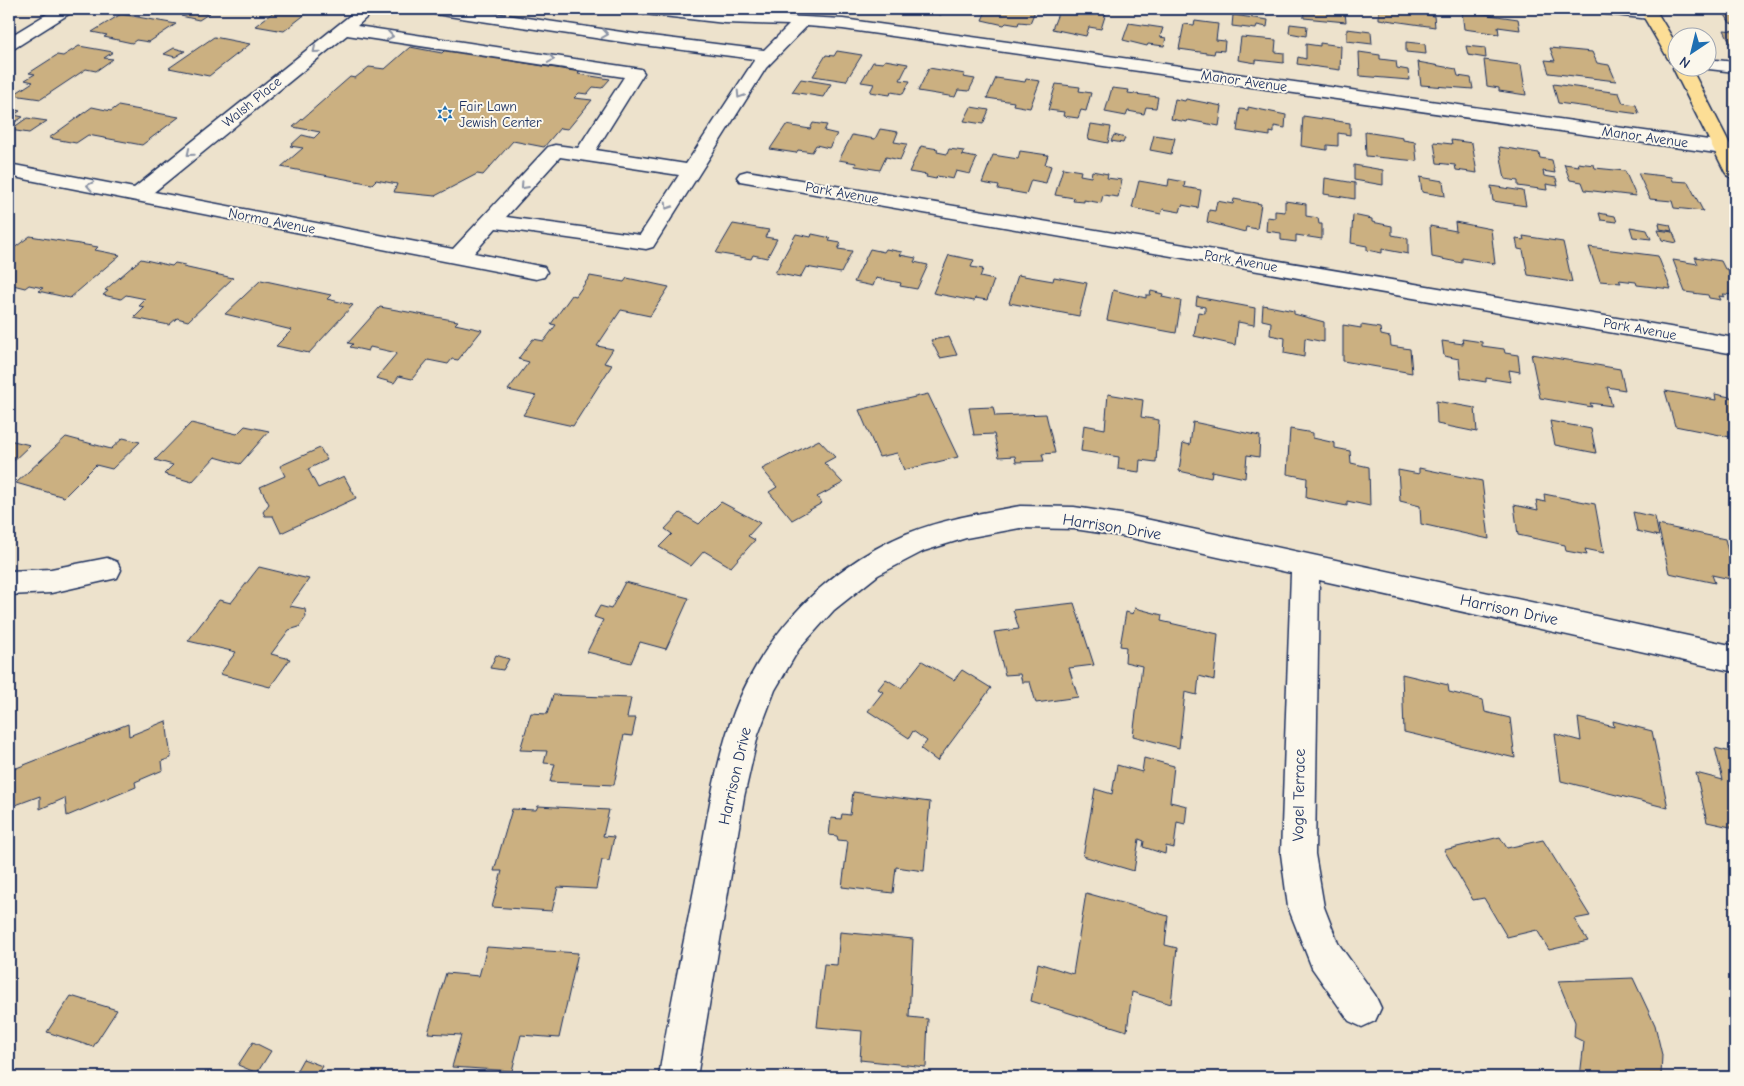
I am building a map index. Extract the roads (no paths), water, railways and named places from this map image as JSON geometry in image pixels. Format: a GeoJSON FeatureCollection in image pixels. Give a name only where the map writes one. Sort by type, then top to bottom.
{"type":"FeatureCollection","features":[{"type":"Feature","properties":{"kind":"main road"},"geometry":{"type":"LineString","coordinates":[[1649,12],[1666,41]]}},
{"type":"Feature","properties":{"kind":"main road"},"geometry":{"type":"LineString","coordinates":[[1687,78],[1735,172]]}},
{"type":"Feature","properties":{"kind":"street"},"geometry":{"type":"LineString","coordinates":[[9,44],[66,9]]}},
{"type":"Feature","properties":{"kind":"street","name":"Walsh Place"},"geometry":{"type":"LineString","coordinates":[[138,195],[368,9]]}},
{"type":"Feature","properties":{"kind":"street"},"geometry":{"type":"LineString","coordinates":[[435,9],[650,58]]}},
{"type":"Feature","properties":{"kind":"street","name":"Manor Avenue"},"geometry":{"type":"LineString","coordinates":[[645,9],[716,17],[843,24],[1723,148]]}},
{"type":"Feature","properties":{"kind":"street"},"geometry":{"type":"LineString","coordinates":[[1606,9],[1649,12]]}},
{"type":"Feature","properties":{"kind":"street"},"geometry":{"type":"LineString","coordinates":[[492,221],[646,242],[760,65],[802,21]]}},
{"type":"Feature","properties":{"kind":"street"},"geometry":{"type":"LineString","coordinates":[[342,29],[650,58],[768,56]]}},
{"type":"Feature","properties":{"kind":"street"},"geometry":{"type":"LineString","coordinates":[[584,154],[650,58]]}},
{"type":"Feature","properties":{"kind":"street"},"geometry":{"type":"LineString","coordinates":[[1716,65],[1735,67]]}},
{"type":"Feature","properties":{"kind":"street"},"geometry":{"type":"LineString","coordinates":[[458,257],[555,151],[690,171]]}},
{"type":"Feature","properties":{"kind":"street","name":"Norma Avenue"},"geometry":{"type":"LineString","coordinates":[[9,170],[536,272]]}},
{"type":"Feature","properties":{"kind":"street","name":"Park Avenue"},"geometry":{"type":"LineString","coordinates":[[747,177],[1735,346]]}},
{"type":"Feature","properties":{"kind":"street","name":"Harrison Drive"},"geometry":{"type":"LineString","coordinates":[[678,1077],[728,797],[742,735],[762,684],[789,640],[824,601],[868,568],[916,542],[966,527],[1020,517],[1074,518],[1127,526],[1735,660]]}},
{"type":"Feature","properties":{"kind":"street","name":"Vogel Terrace"},"geometry":{"type":"LineString","coordinates":[[1305,565],[1298,854],[1306,907],[1325,955],[1362,1008]]}},
{"type":"Feature","properties":{"kind":"street"},"geometry":{"type":"LineString","coordinates":[[9,584],[51,581],[107,570]]}},
{"type":"Feature","properties":{"kind":"place","name":"Fair Lawn Jewish Center"},"geometry":{"type":"Point","coordinates":[445,114]}}]}
